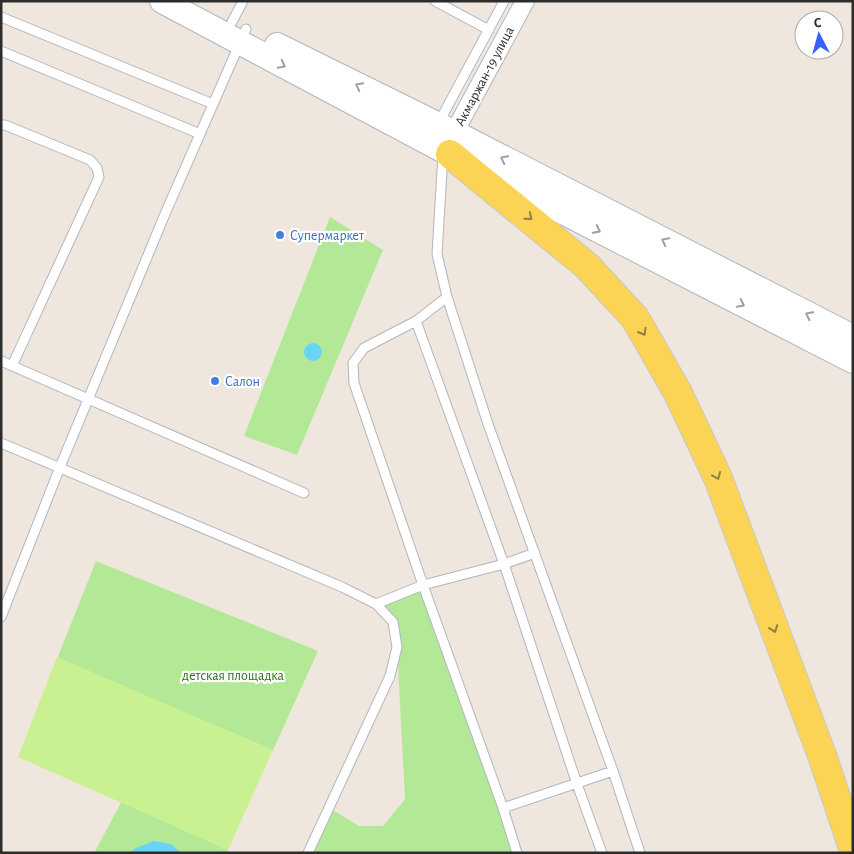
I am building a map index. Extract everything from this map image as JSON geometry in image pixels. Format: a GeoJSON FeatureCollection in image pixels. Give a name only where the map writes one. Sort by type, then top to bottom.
{"type":"FeatureCollection","features":[{"type":"Feature","properties":{"kind":"main road"},"geometry":{"type":"LineString","coordinates":[[162,1],[240,32]]}},
{"type":"Feature","properties":{"kind":"main road"},"geometry":{"type":"LineString","coordinates":[[189,1],[240,32],[853,361]]}},
{"type":"Feature","properties":{"kind":"main road"},"geometry":{"type":"LineString","coordinates":[[446,141],[853,337]]}},
{"type":"Feature","properties":{"kind":"main road"},"geometry":{"type":"LineString","coordinates":[[446,141],[587,266],[635,318],[678,393],[718,478],[823,758],[853,848]]}},
{"type":"Feature","properties":{"kind":"street","name":"Акмаржан-19 улица"},"geometry":{"type":"LineString","coordinates":[[446,141],[525,1]]}},
{"type":"Feature","properties":{"kind":"lane"},"geometry":{"type":"LineString","coordinates":[[1,617],[60,467],[213,104],[240,32],[243,1]]}},
{"type":"Feature","properties":{"kind":"lane"},"geometry":{"type":"LineString","coordinates":[[435,1],[489,30]]}},
{"type":"Feature","properties":{"kind":"lane"},"geometry":{"type":"LineString","coordinates":[[504,1],[489,30],[446,141],[437,254],[447,297],[488,424],[613,771],[640,853]]}},
{"type":"Feature","properties":{"kind":"lane"},"geometry":{"type":"LineString","coordinates":[[1,17],[213,104]]}},
{"type":"Feature","properties":{"kind":"lane"},"geometry":{"type":"LineString","coordinates":[[1,51],[200,134]]}},
{"type":"Feature","properties":{"kind":"lane"},"geometry":{"type":"LineString","coordinates":[[1,125],[6,125],[90,160],[97,168],[99,177],[12,366]]}},
{"type":"Feature","properties":{"kind":"lane"},"geometry":{"type":"LineString","coordinates":[[447,297],[416,321],[364,348],[353,363],[354,383],[503,808],[517,853]]}},
{"type":"Feature","properties":{"kind":"lane"},"geometry":{"type":"LineString","coordinates":[[416,321],[504,564],[577,784],[602,853]]}},
{"type":"Feature","properties":{"kind":"lane"},"geometry":{"type":"LineString","coordinates":[[1,361],[304,492]]}},
{"type":"Feature","properties":{"kind":"lane"},"geometry":{"type":"LineString","coordinates":[[1,443],[342,587],[376,604],[392,622],[397,647],[390,676],[308,853]]}},
{"type":"Feature","properties":{"kind":"lane"},"geometry":{"type":"LineString","coordinates":[[376,604],[423,584],[504,564],[535,553]]}},
{"type":"Feature","properties":{"kind":"lane"},"geometry":{"type":"LineString","coordinates":[[503,808],[613,771]]}},
{"type":"Feature","properties":{"kind":"green space"},"geometry":{"type":"Polygon","coordinates":[[[330,217],[383,250],[297,455],[244,436],[330,217]]]}},
{"type":"Feature","properties":{"kind":"green space","name":"детская площадка"},"geometry":{"type":"Polygon","coordinates":[[[96,561],[318,651],[273,750],[57,659],[96,561]]]}},
{"type":"Feature","properties":{"kind":"green space"},"geometry":{"type":"Polygon","coordinates":[[[423,585],[516,853],[308,853],[328,807],[359,826],[383,826],[405,799],[397,647],[393,622],[376,604],[423,585]]]}},
{"type":"Feature","properties":{"kind":"green space"},"geometry":{"type":"Polygon","coordinates":[[[57,657],[273,750],[228,850],[18,757],[57,657]]]}},
{"type":"Feature","properties":{"kind":"green space"},"geometry":{"type":"Polygon","coordinates":[[[122,801],[228,850],[227,853],[94,853],[122,801]]]}},
{"type":"Feature","properties":{"kind":"water"},"geometry":{"type":"Polygon","coordinates":[[[313,343],[319,346],[322,352],[319,358],[313,361],[307,358],[304,352],[307,346],[313,343]]]}},
{"type":"Feature","properties":{"kind":"water"},"geometry":{"type":"Polygon","coordinates":[[[154,841],[171,844],[181,853],[130,853],[136,848],[154,841]]]}},
{"type":"Feature","properties":{"kind":"place","name":"Супермаркет"},"geometry":{"type":"Point","coordinates":[280,235]}},
{"type":"Feature","properties":{"kind":"place","name":"Салон"},"geometry":{"type":"Point","coordinates":[215,381]}}]}
